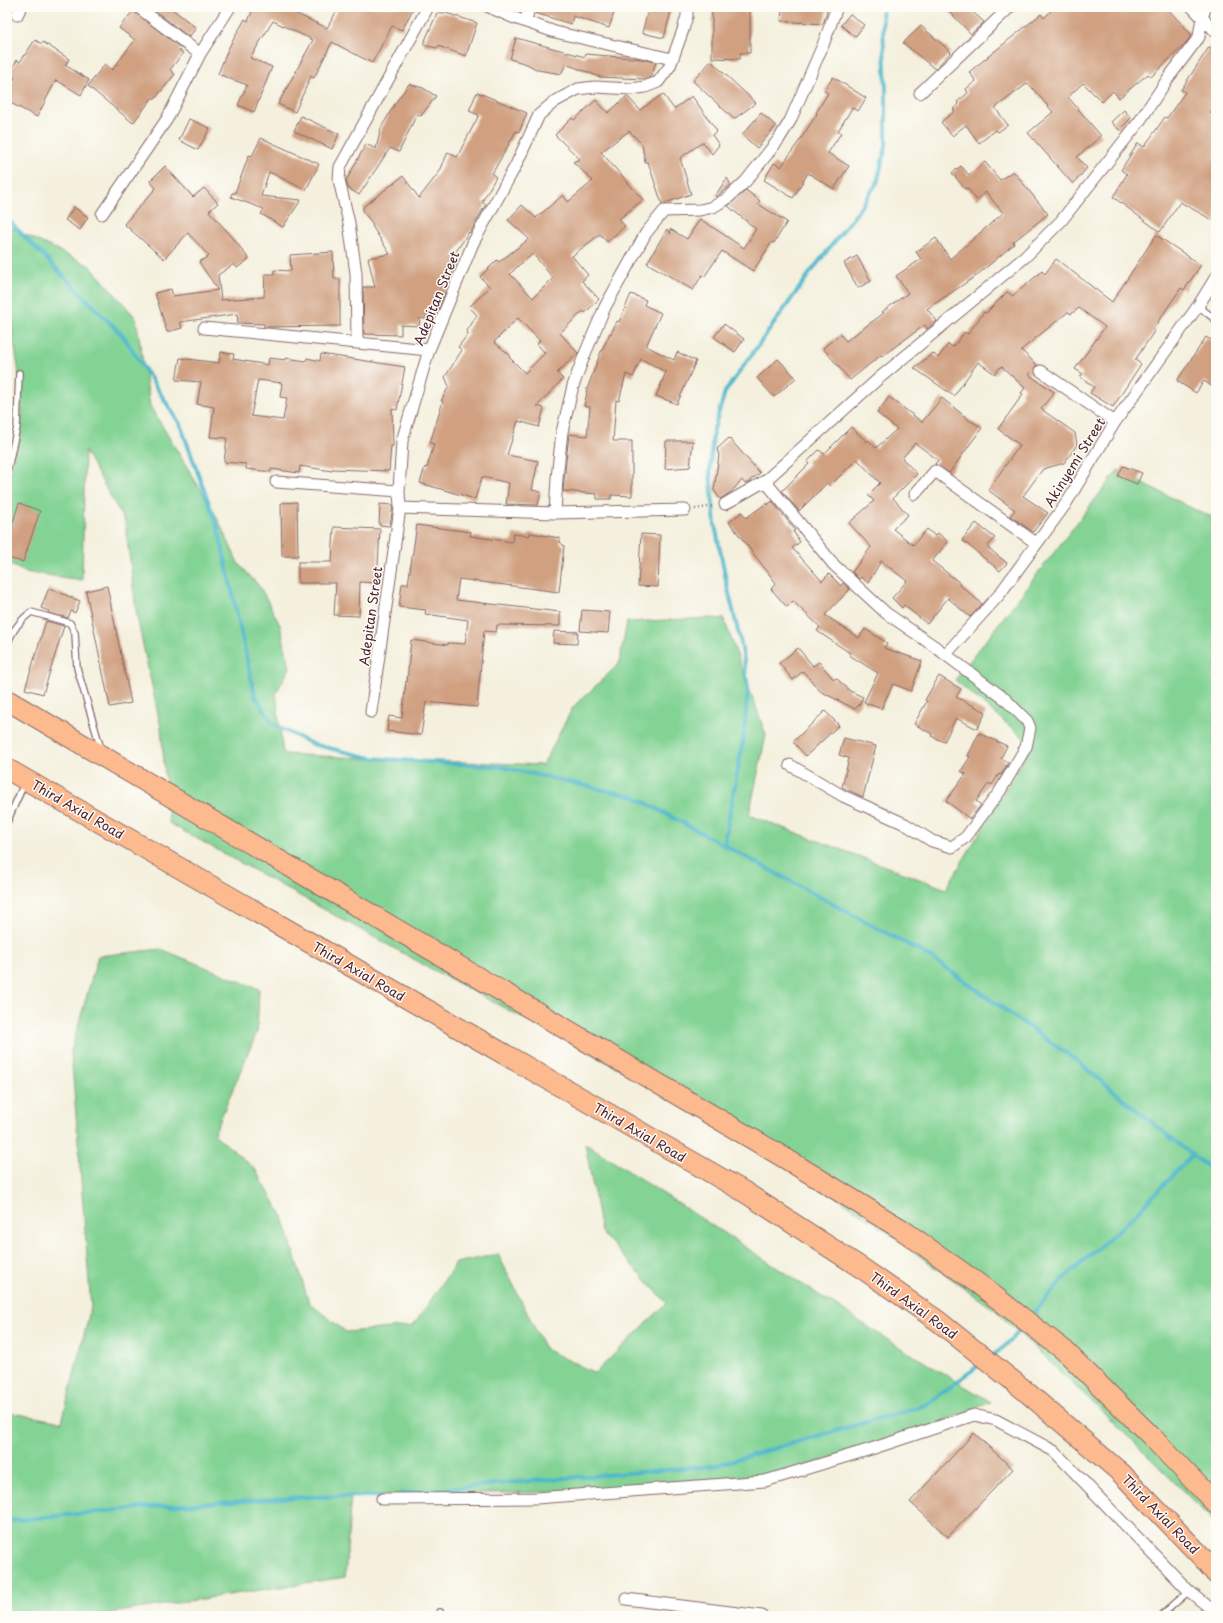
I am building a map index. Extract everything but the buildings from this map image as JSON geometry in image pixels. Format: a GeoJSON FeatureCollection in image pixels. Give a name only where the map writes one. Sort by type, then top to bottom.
{"type":"FeatureCollection","features":[{"type":"Feature","properties":{"kind":"highway"},"geometry":{"type":"LineString","coordinates":[[7,700],[776,1153],[901,1229],[980,1285],[1065,1351],[1151,1436],[1216,1504]]}},
{"type":"Feature","properties":{"kind":"highway","name":"Third Axial Road"},"geometry":{"type":"LineString","coordinates":[[7,769],[743,1191],[863,1269],[938,1321],[1023,1389],[1121,1473],[1202,1557],[1216,1574]]}},
{"type":"Feature","properties":{"kind":"street"},"geometry":{"type":"LineString","coordinates":[[138,7],[200,54]]}},
{"type":"Feature","properties":{"kind":"street"},"geometry":{"type":"LineString","coordinates":[[102,214],[167,119],[200,54],[230,7]]}},
{"type":"Feature","properties":{"kind":"street"},"geometry":{"type":"LineString","coordinates":[[357,342],[356,273],[349,223],[339,180],[340,167],[428,7]]}},
{"type":"Feature","properties":{"kind":"street"},"geometry":{"type":"LineString","coordinates":[[489,7],[512,17],[555,32],[672,59]]}},
{"type":"Feature","properties":{"kind":"street"},"geometry":{"type":"LineString","coordinates":[[526,21],[529,7]]}},
{"type":"Feature","properties":{"kind":"street","name":"Adepitan Street"},"geometry":{"type":"LineString","coordinates":[[371,712],[400,508],[399,491],[402,441],[429,350],[473,243],[516,165],[539,115],[554,102],[578,89],[595,87],[646,87],[658,82],[670,66],[683,30],[687,16],[687,7]]}},
{"type":"Feature","properties":{"kind":"street"},"geometry":{"type":"LineString","coordinates":[[556,513],[556,478],[562,432],[572,386],[606,307],[646,233],[664,211],[700,210],[713,207],[728,198],[746,181],[779,139],[790,120],[823,45],[837,7]]}},
{"type":"Feature","properties":{"kind":"street"},"geometry":{"type":"LineString","coordinates":[[920,93],[1010,7]]}},
{"type":"Feature","properties":{"kind":"street"},"geometry":{"type":"LineString","coordinates":[[1192,7],[1204,12],[1216,32]]}},
{"type":"Feature","properties":{"kind":"street"},"geometry":{"type":"LineString","coordinates":[[721,505],[765,481],[878,379],[1025,257],[1061,221],[1139,122],[1169,76],[1199,37],[1204,12]]}},
{"type":"Feature","properties":{"kind":"street","name":"Akinyemi Street"},"geometry":{"type":"LineString","coordinates":[[946,654],[999,595],[1064,505],[1115,422],[1198,306],[1216,277]]}},
{"type":"Feature","properties":{"kind":"street"},"geometry":{"type":"LineString","coordinates":[[204,328],[429,350]]}},
{"type":"Feature","properties":{"kind":"street"},"geometry":{"type":"LineString","coordinates":[[1041,371],[1115,422]]}},
{"type":"Feature","properties":{"kind":"street"},"geometry":{"type":"LineString","coordinates":[[915,494],[935,471],[1036,543]]}},
{"type":"Feature","properties":{"kind":"street"},"geometry":{"type":"LineString","coordinates":[[765,481],[834,565],[886,613],[946,654],[1005,699],[1021,714],[1027,721],[1030,728],[1026,747],[1000,791],[966,837],[952,847],[932,841],[905,824],[843,796],[790,765]]}},
{"type":"Feature","properties":{"kind":"street"},"geometry":{"type":"LineString","coordinates":[[276,482],[399,491]]}},
{"type":"Feature","properties":{"kind":"street"},"geometry":{"type":"LineString","coordinates":[[400,508],[556,513],[687,510]]}},
{"type":"Feature","properties":{"kind":"street"},"geometry":{"type":"LineString","coordinates":[[382,1500],[536,1498],[765,1481],[871,1449],[974,1414],[996,1420],[1054,1451],[1189,1591],[1216,1613]]}},
{"type":"Feature","properties":{"kind":"street"},"geometry":{"type":"LineString","coordinates":[[626,1599],[762,1616]]}},
{"type":"Feature","properties":{"kind":"lane"},"geometry":{"type":"LineString","coordinates":[[1198,306],[1216,320]]}},
{"type":"Feature","properties":{"kind":"lane"},"geometry":{"type":"LineString","coordinates":[[7,473],[17,427],[19,373]]}},
{"type":"Feature","properties":{"kind":"lane"},"geometry":{"type":"LineString","coordinates":[[7,644],[15,627],[21,619],[31,612],[70,623],[75,633],[77,668],[103,757]]}},
{"type":"Feature","properties":{"kind":"lane"},"geometry":{"type":"LineString","coordinates":[[7,822],[9,809],[27,780]]}},
{"type":"Feature","properties":{"kind":"lane"},"geometry":{"type":"LineString","coordinates":[[1163,1615],[1189,1591]]}},
{"type":"Feature","properties":{"kind":"path"},"geometry":{"type":"LineString","coordinates":[[687,510],[721,505]]}},
{"type":"Feature","properties":{"kind":"green space"},"geometry":{"type":"Polygon","coordinates":[[[7,226],[90,266],[136,318],[150,406],[216,515],[238,563],[260,587],[280,625],[290,668],[276,693],[283,754],[543,765],[573,707],[619,664],[627,622],[709,618],[724,619],[766,735],[749,815],[946,889],[1032,745],[955,680],[1118,470],[1201,513],[1216,518],[1216,1524],[1123,1431],[995,1310],[766,1146],[442,975],[169,823],[161,728],[137,617],[125,522],[85,451],[82,580],[25,572],[7,563],[7,487],[22,419],[20,379],[9,311],[7,311],[7,226]]]}},
{"type":"Feature","properties":{"kind":"green space"},"geometry":{"type":"Polygon","coordinates":[[[161,949],[259,989],[257,1032],[214,1134],[255,1169],[283,1217],[309,1303],[346,1332],[413,1326],[456,1263],[498,1254],[545,1349],[595,1373],[667,1303],[601,1232],[585,1143],[896,1345],[991,1402],[921,1430],[770,1477],[593,1491],[351,1496],[345,1577],[91,1616],[7,1616],[7,1412],[62,1422],[91,1307],[71,1051],[98,956],[161,949]]]}},
{"type":"Feature","properties":{"kind":"waterway"},"geometry":{"type":"LineString","coordinates":[[724,844],[744,736],[748,688],[742,648],[715,525],[710,472],[713,432],[725,392],[810,273],[856,214],[877,183],[886,146],[886,90],[882,7]]}},
{"type":"Feature","properties":{"kind":"waterway"},"geometry":{"type":"LineString","coordinates":[[7,219],[124,337],[180,424],[218,528],[255,696],[273,724],[312,744],[371,758],[502,767],[635,797],[929,956],[1077,1061],[1192,1155]]}},
{"type":"Feature","properties":{"kind":"waterway"},"geometry":{"type":"LineString","coordinates":[[1030,1317],[1062,1280],[1132,1218],[1192,1155],[1216,1172]]}},
{"type":"Feature","properties":{"kind":"waterway"},"geometry":{"type":"LineString","coordinates":[[991,1357],[1005,1346],[1023,1326]]}},
{"type":"Feature","properties":{"kind":"waterway"},"geometry":{"type":"LineString","coordinates":[[400,1494],[506,1483],[713,1466],[926,1405],[982,1363]]}},
{"type":"Feature","properties":{"kind":"waterway"},"geometry":{"type":"LineString","coordinates":[[7,1521],[149,1507],[304,1497],[382,1496]]}}]}
